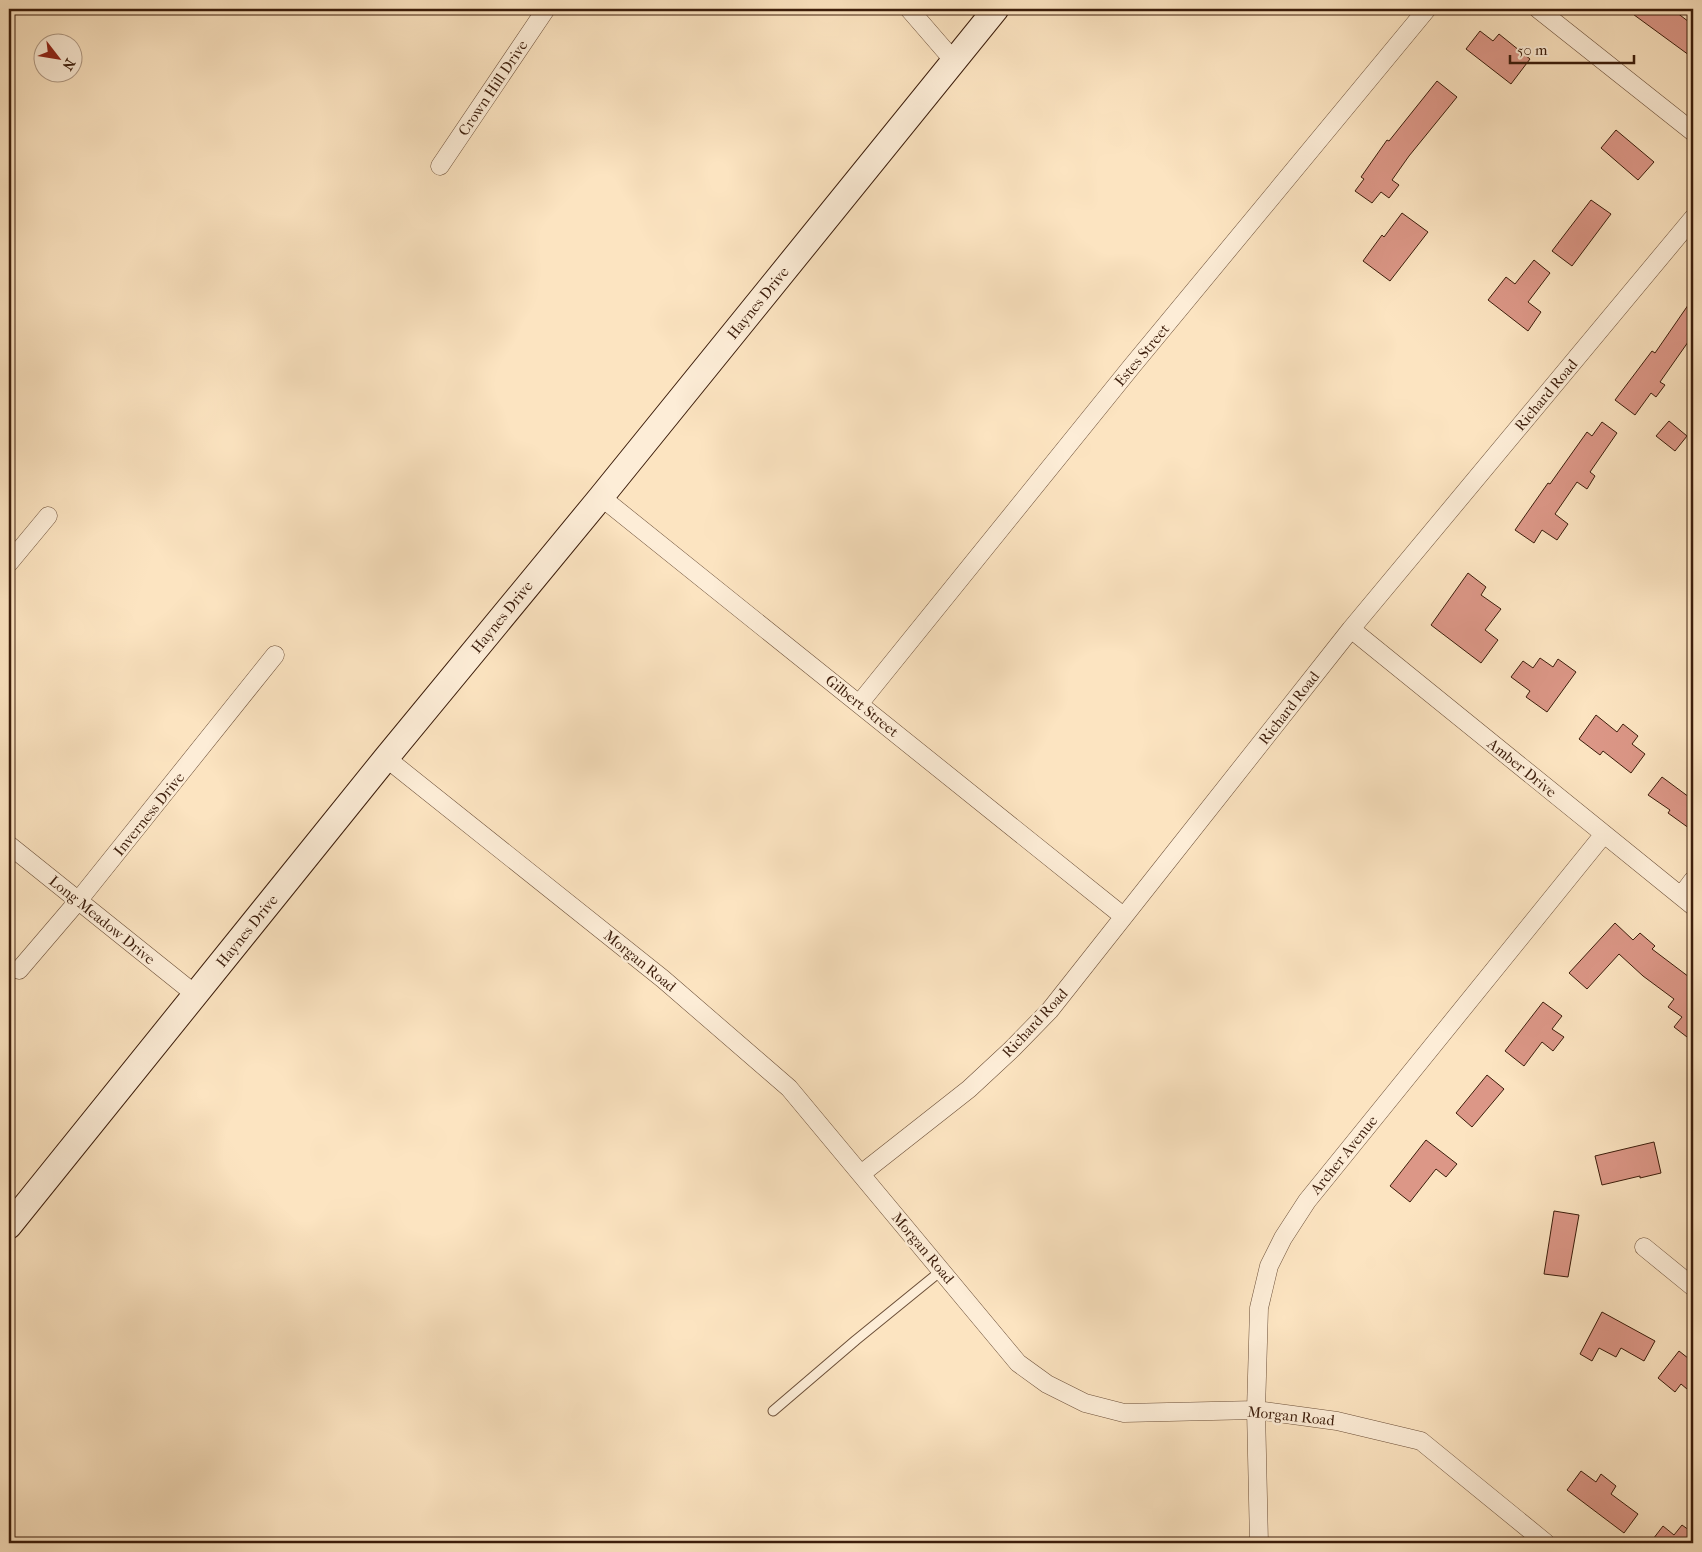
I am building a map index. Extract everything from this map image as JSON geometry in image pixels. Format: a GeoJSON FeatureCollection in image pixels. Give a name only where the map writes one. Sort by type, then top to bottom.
{"type":"FeatureCollection","features":[{"type":"Feature","properties":{"kind":"street","name":"Crown Hill Drive"},"geometry":{"type":"LineString","coordinates":[[440,166],[546,9]]}},
{"type":"Feature","properties":{"kind":"street"},"geometry":{"type":"LineString","coordinates":[[909,9],[954,61]]}},
{"type":"Feature","properties":{"kind":"street","name":"Haynes Drive"},"geometry":{"type":"LineString","coordinates":[[9,1226],[386,758],[601,497],[996,9]]}},
{"type":"Feature","properties":{"kind":"street","name":"Estes Street"},"geometry":{"type":"LineString","coordinates":[[859,704],[1132,366],[1427,9]]}},
{"type":"Feature","properties":{"kind":"street"},"geometry":{"type":"LineString","coordinates":[[1538,9],[1693,132]]}},
{"type":"Feature","properties":{"kind":"street","name":"Richard Road"},"geometry":{"type":"LineString","coordinates":[[862,1174],[969,1089],[1050,1010],[1351,629],[1693,218]]}},
{"type":"Feature","properties":{"kind":"street","name":"Gilbert Street"},"geometry":{"type":"LineString","coordinates":[[601,497],[1123,916]]}},
{"type":"Feature","properties":{"kind":"street"},"geometry":{"type":"LineString","coordinates":[[9,563],[48,516]]}},
{"type":"Feature","properties":{"kind":"street","name":"Amber Drive"},"geometry":{"type":"LineString","coordinates":[[1351,629],[1687,901]]}},
{"type":"Feature","properties":{"kind":"street","name":"Inverness Drive"},"geometry":{"type":"LineString","coordinates":[[19,970],[78,902],[275,655]]}},
{"type":"Feature","properties":{"kind":"street","name":"Morgan Road"},"geometry":{"type":"LineString","coordinates":[[386,758],[663,979],[789,1088],[1018,1363],[1046,1384],[1085,1403],[1124,1413],[1256,1410],[1338,1421],[1421,1441],[1546,1543]]}},
{"type":"Feature","properties":{"kind":"street","name":"Archer Avenue"},"geometry":{"type":"LineString","coordinates":[[1259,1543],[1256,1410],[1259,1308],[1269,1266],[1283,1238],[1307,1201],[1604,834]]}},
{"type":"Feature","properties":{"kind":"street","name":"Long Meadow Drive"},"geometry":{"type":"LineString","coordinates":[[9,845],[196,995]]}},
{"type":"Feature","properties":{"kind":"street"},"geometry":{"type":"LineString","coordinates":[[1687,901],[1693,880]]}},
{"type":"Feature","properties":{"kind":"street"},"geometry":{"type":"LineString","coordinates":[[1644,1248],[1693,1287]]}},
{"type":"Feature","properties":{"kind":"lane"},"geometry":{"type":"LineString","coordinates":[[773,1411],[942,1270]]}},
{"type":"Feature","properties":{"kind":"building"},"geometry":{"type":"Polygon","coordinates":[[[1626,9],[1672,9],[1693,25],[1693,58],[1626,9]]]}},
{"type":"Feature","properties":{"kind":"building"},"geometry":{"type":"Polygon","coordinates":[[[1480,31],[1493,41],[1499,34],[1530,59],[1511,84],[1466,49],[1480,31]]]}},
{"type":"Feature","properties":{"kind":"building"},"geometry":{"type":"Polygon","coordinates":[[[1437,81],[1457,97],[1392,180],[1399,185],[1389,198],[1381,192],[1372,203],[1355,191],[1364,179],[1361,177],[1387,140],[1389,141],[1437,81]]]}},
{"type":"Feature","properties":{"kind":"building"},"geometry":{"type":"Polygon","coordinates":[[[1616,130],[1654,162],[1638,180],[1601,148],[1616,130]]]}},
{"type":"Feature","properties":{"kind":"building"},"geometry":{"type":"Polygon","coordinates":[[[1591,200],[1611,214],[1572,266],[1552,251],[1591,200]]]}},
{"type":"Feature","properties":{"kind":"building"},"geometry":{"type":"Polygon","coordinates":[[[1402,213],[1428,232],[1390,281],[1363,261],[1382,235],[1384,237],[1402,213]]]}},
{"type":"Feature","properties":{"kind":"building"},"geometry":{"type":"Polygon","coordinates":[[[1534,260],[1550,273],[1528,302],[1541,312],[1528,331],[1488,300],[1506,277],[1515,284],[1534,260]]]}},
{"type":"Feature","properties":{"kind":"building"},"geometry":{"type":"Polygon","coordinates":[[[1693,298],[1693,335],[1660,382],[1665,385],[1656,397],[1651,393],[1635,415],[1615,400],[1652,351],[1655,353],[1693,298]]]}},
{"type":"Feature","properties":{"kind":"building"},"geometry":{"type":"Polygon","coordinates":[[[1669,421],[1687,436],[1675,451],[1656,436],[1669,421]]]}},
{"type":"Feature","properties":{"kind":"building"},"geometry":{"type":"Polygon","coordinates":[[[1602,422],[1617,433],[1590,472],[1595,476],[1587,489],[1577,482],[1555,514],[1568,524],[1557,540],[1542,530],[1534,543],[1515,530],[1587,432],[1592,436],[1602,422]]]}},
{"type":"Feature","properties":{"kind":"building"},"geometry":{"type":"Polygon","coordinates":[[[1468,573],[1486,587],[1481,595],[1501,609],[1485,630],[1498,640],[1481,663],[1431,625],[1468,573]]]}},
{"type":"Feature","properties":{"kind":"building"},"geometry":{"type":"Polygon","coordinates":[[[1540,658],[1553,667],[1558,659],[1576,672],[1547,712],[1526,697],[1530,691],[1511,677],[1523,661],[1533,668],[1540,658]]]}},
{"type":"Feature","properties":{"kind":"building"},"geometry":{"type":"Polygon","coordinates":[[[1596,715],[1617,732],[1623,724],[1638,736],[1632,744],[1645,754],[1631,773],[1603,751],[1600,755],[1579,739],[1596,715]]]}},
{"type":"Feature","properties":{"kind":"building"},"geometry":{"type":"Polygon","coordinates":[[[1662,777],[1693,800],[1693,831],[1668,813],[1670,810],[1648,795],[1662,777]]]}},
{"type":"Feature","properties":{"kind":"building"},"geometry":{"type":"Polygon","coordinates":[[[1615,923],[1633,940],[1640,933],[1655,946],[1652,949],[1693,980],[1693,1028],[1687,1037],[1674,1027],[1682,1017],[1668,1007],[1674,999],[1643,976],[1619,954],[1587,989],[1569,973],[1615,923]]]}},
{"type":"Feature","properties":{"kind":"building"},"geometry":{"type":"Polygon","coordinates":[[[1543,1002],[1562,1016],[1552,1029],[1564,1037],[1553,1051],[1542,1042],[1524,1066],[1505,1051],[1543,1002]]]}},
{"type":"Feature","properties":{"kind":"building"},"geometry":{"type":"Polygon","coordinates":[[[1487,1075],[1504,1089],[1472,1127],[1456,1113],[1487,1075]]]}},
{"type":"Feature","properties":{"kind":"building"},"geometry":{"type":"Polygon","coordinates":[[[1426,1140],[1457,1164],[1446,1177],[1436,1169],[1410,1202],[1390,1186],[1426,1140]]]}},
{"type":"Feature","properties":{"kind":"building"},"geometry":{"type":"Polygon","coordinates":[[[1654,1142],[1661,1173],[1602,1185],[1595,1156],[1654,1142]]]}},
{"type":"Feature","properties":{"kind":"building"},"geometry":{"type":"Polygon","coordinates":[[[1554,1211],[1579,1215],[1568,1277],[1544,1274],[1554,1211]]]}},
{"type":"Feature","properties":{"kind":"building"},"geometry":{"type":"Polygon","coordinates":[[[1602,1312],[1655,1341],[1644,1361],[1621,1348],[1616,1357],[1599,1348],[1592,1361],[1580,1354],[1602,1312]]]}},
{"type":"Feature","properties":{"kind":"building"},"geometry":{"type":"Polygon","coordinates":[[[1679,1351],[1693,1362],[1693,1394],[1681,1384],[1675,1392],[1658,1378],[1679,1351]]]}},
{"type":"Feature","properties":{"kind":"building"},"geometry":{"type":"Polygon","coordinates":[[[1581,1471],[1596,1482],[1601,1474],[1616,1486],[1611,1494],[1638,1514],[1624,1533],[1567,1490],[1581,1471]]]}},
{"type":"Feature","properties":{"kind":"building"},"geometry":{"type":"Polygon","coordinates":[[[1682,1525],[1693,1533],[1693,1543],[1650,1543],[1663,1526],[1674,1535],[1682,1525]]]}}]}
